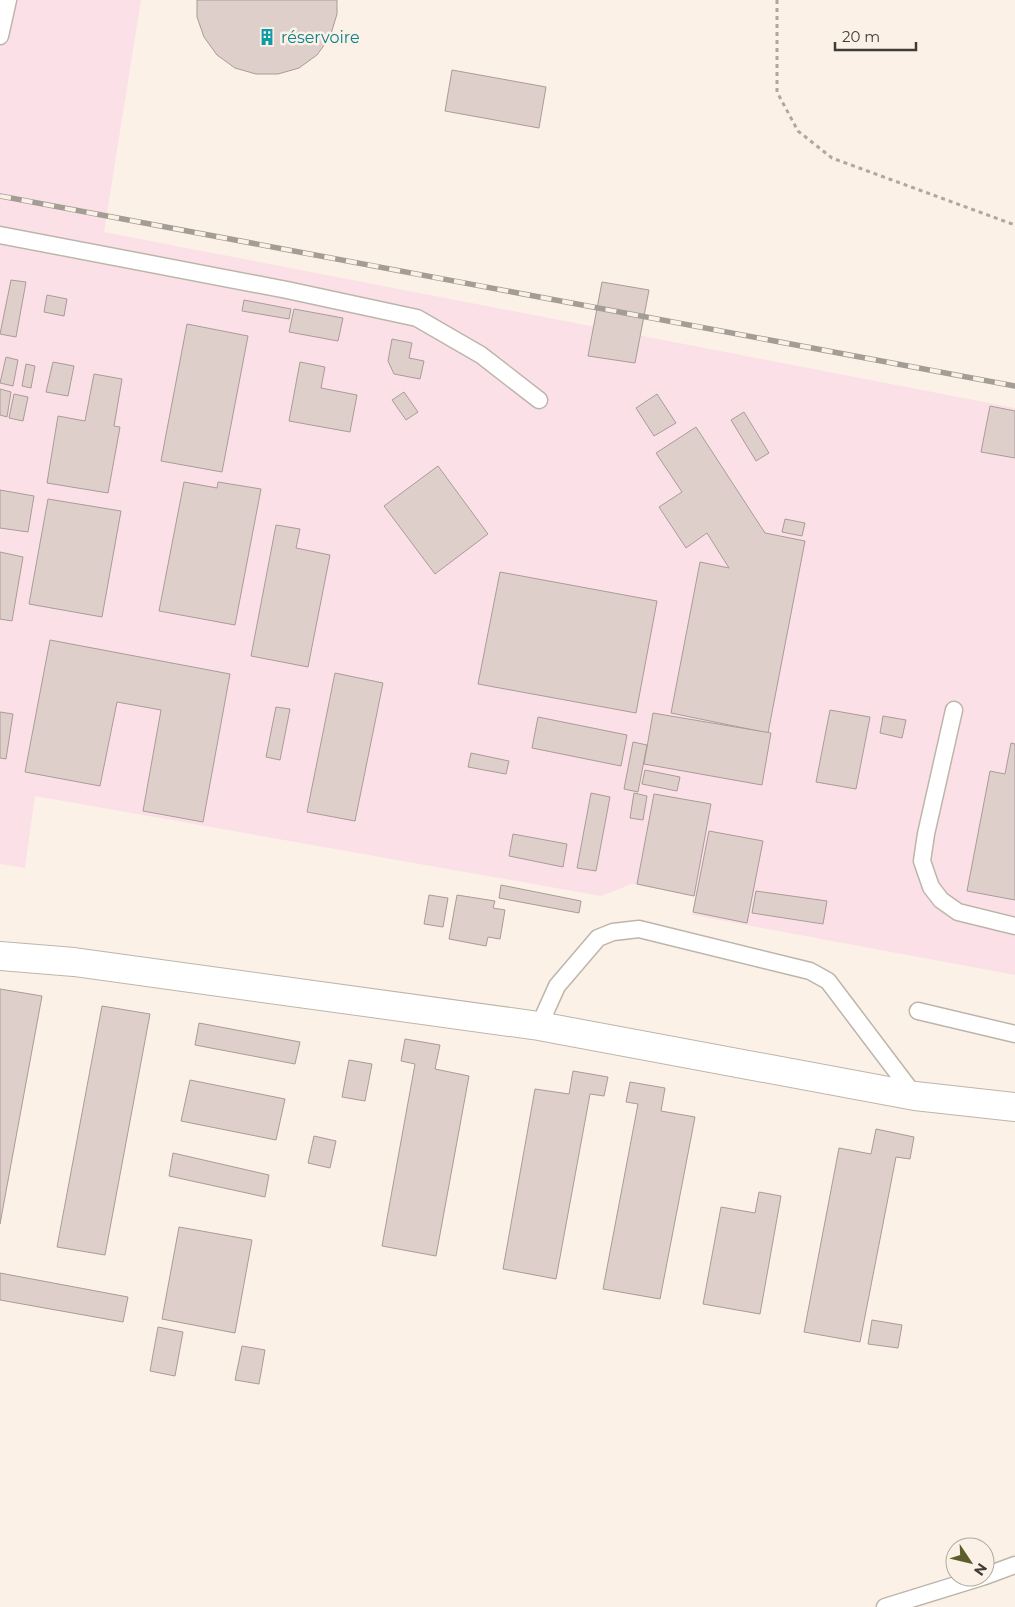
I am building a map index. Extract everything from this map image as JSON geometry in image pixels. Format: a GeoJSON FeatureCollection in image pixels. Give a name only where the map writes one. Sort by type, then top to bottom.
{"type":"FeatureCollection","features":[{"type":"Feature","properties":{"kind":"street"},"geometry":{"type":"LineString","coordinates":[[0,956],[74,962],[539,1026],[915,1096],[1015,1107]]}},
{"type":"Feature","properties":{"kind":"lane"},"geometry":{"type":"LineString","coordinates":[[0,36],[8,0]]}},
{"type":"Feature","properties":{"kind":"lane"},"geometry":{"type":"LineString","coordinates":[[0,236],[287,290],[417,318],[481,355],[539,400]]}},
{"type":"Feature","properties":{"kind":"lane"},"geometry":{"type":"LineString","coordinates":[[954,710],[926,834],[922,861],[931,887],[941,900],[952,908],[958,912],[984,920],[1015,926]]}},
{"type":"Feature","properties":{"kind":"lane"},"geometry":{"type":"LineString","coordinates":[[539,1026],[556,986],[598,938],[613,932],[639,929],[810,971],[828,981],[915,1096]]}},
{"type":"Feature","properties":{"kind":"lane"},"geometry":{"type":"LineString","coordinates":[[918,1011],[1015,1034]]}},
{"type":"Feature","properties":{"kind":"lane"},"geometry":{"type":"LineString","coordinates":[[995,1572],[1015,1565]]}},
{"type":"Feature","properties":{"kind":"lane"},"geometry":{"type":"LineString","coordinates":[[885,1607],[948,1587]]}},
{"type":"Feature","properties":{"kind":"path"},"geometry":{"type":"LineString","coordinates":[[777,0],[777,92],[798,130],[832,158],[1015,225]]}},
{"type":"Feature","properties":{"kind":"shaded area"},"geometry":{"type":"Polygon","coordinates":[[[0,0],[141,0],[104,232],[1015,408],[1015,975],[692,915],[695,896],[632,884],[601,896],[35,796],[25,868],[0,864],[0,0]]]}},
{"type":"Feature","properties":{"kind":"building","name":"réservoire"},"geometry":{"type":"Polygon","coordinates":[[[197,0],[337,0],[337,14],[330,37],[317,55],[299,68],[278,74],[256,74],[235,68],[217,55],[204,37],[197,17],[197,0]]]}},
{"type":"Feature","properties":{"kind":"building"},"geometry":{"type":"Polygon","coordinates":[[[452,70],[546,87],[539,128],[445,111],[452,70]]]}},
{"type":"Feature","properties":{"kind":"building"},"geometry":{"type":"Polygon","coordinates":[[[11,280],[26,282],[16,337],[0,334],[11,280]]]}},
{"type":"Feature","properties":{"kind":"building"},"geometry":{"type":"Polygon","coordinates":[[[602,282],[649,290],[635,363],[588,356],[602,282]]]}},
{"type":"Feature","properties":{"kind":"building"},"geometry":{"type":"Polygon","coordinates":[[[47,295],[67,299],[64,316],[44,312],[47,295]]]}},
{"type":"Feature","properties":{"kind":"building"},"geometry":{"type":"Polygon","coordinates":[[[244,300],[291,309],[289,319],[242,311],[244,300]]]}},
{"type":"Feature","properties":{"kind":"building"},"geometry":{"type":"Polygon","coordinates":[[[294,309],[343,318],[338,341],[289,332],[294,309]]]}},
{"type":"Feature","properties":{"kind":"building"},"geometry":{"type":"Polygon","coordinates":[[[187,324],[248,336],[222,472],[161,461],[187,324]]]}},
{"type":"Feature","properties":{"kind":"building"},"geometry":{"type":"Polygon","coordinates":[[[392,339],[412,343],[409,358],[424,361],[420,379],[394,374],[388,361],[392,339]]]}},
{"type":"Feature","properties":{"kind":"building"},"geometry":{"type":"Polygon","coordinates":[[[6,357],[18,360],[13,386],[0,383],[6,357]]]}},
{"type":"Feature","properties":{"kind":"building"},"geometry":{"type":"Polygon","coordinates":[[[53,362],[74,366],[68,396],[46,392],[53,362]]]}},
{"type":"Feature","properties":{"kind":"building"},"geometry":{"type":"Polygon","coordinates":[[[300,362],[325,367],[321,388],[357,395],[350,432],[289,421],[300,362]]]}},
{"type":"Feature","properties":{"kind":"building"},"geometry":{"type":"Polygon","coordinates":[[[26,364],[35,366],[31,388],[22,386],[26,364]]]}},
{"type":"Feature","properties":{"kind":"building"},"geometry":{"type":"Polygon","coordinates":[[[94,374],[122,379],[114,426],[120,427],[108,493],[47,483],[58,416],[85,421],[94,374]]]}},
{"type":"Feature","properties":{"kind":"building"},"geometry":{"type":"Polygon","coordinates":[[[0,389],[11,392],[7,417],[0,415],[0,389]]]}},
{"type":"Feature","properties":{"kind":"building"},"geometry":{"type":"Polygon","coordinates":[[[404,392],[418,412],[406,420],[392,400],[404,392]]]}},
{"type":"Feature","properties":{"kind":"building"},"geometry":{"type":"Polygon","coordinates":[[[14,394],[28,397],[23,421],[9,418],[14,394]]]}},
{"type":"Feature","properties":{"kind":"building"},"geometry":{"type":"Polygon","coordinates":[[[657,394],[676,423],[654,436],[636,408],[657,394]]]}},
{"type":"Feature","properties":{"kind":"building"},"geometry":{"type":"Polygon","coordinates":[[[990,406],[1015,411],[1015,458],[981,452],[990,406]]]}},
{"type":"Feature","properties":{"kind":"building"},"geometry":{"type":"Polygon","coordinates":[[[744,412],[769,453],[756,461],[731,420],[744,412]]]}},
{"type":"Feature","properties":{"kind":"building"},"geometry":{"type":"Polygon","coordinates":[[[696,427],[765,533],[805,541],[768,733],[671,713],[700,562],[729,568],[707,533],[686,548],[659,507],[682,492],[656,453],[696,427]]]}},
{"type":"Feature","properties":{"kind":"building"},"geometry":{"type":"Polygon","coordinates":[[[438,466],[488,534],[435,574],[384,506],[438,466]]]}},
{"type":"Feature","properties":{"kind":"building"},"geometry":{"type":"Polygon","coordinates":[[[184,482],[217,488],[218,482],[261,489],[235,625],[159,611],[184,482]]]}},
{"type":"Feature","properties":{"kind":"building"},"geometry":{"type":"Polygon","coordinates":[[[0,490],[34,496],[28,532],[0,528],[0,490]]]}},
{"type":"Feature","properties":{"kind":"building"},"geometry":{"type":"Polygon","coordinates":[[[48,499],[121,511],[102,617],[29,604],[48,499]]]}},
{"type":"Feature","properties":{"kind":"building"},"geometry":{"type":"Polygon","coordinates":[[[785,519],[805,523],[802,536],[782,532],[785,519]]]}},
{"type":"Feature","properties":{"kind":"building"},"geometry":{"type":"Polygon","coordinates":[[[276,525],[300,529],[296,548],[330,555],[308,667],[251,656],[276,525]]]}},
{"type":"Feature","properties":{"kind":"building"},"geometry":{"type":"Polygon","coordinates":[[[0,552],[23,557],[12,621],[0,619],[0,552]]]}},
{"type":"Feature","properties":{"kind":"building"},"geometry":{"type":"Polygon","coordinates":[[[500,572],[657,601],[636,713],[478,684],[500,572]]]}},
{"type":"Feature","properties":{"kind":"building"},"geometry":{"type":"Polygon","coordinates":[[[50,640],[230,674],[203,822],[143,811],[161,710],[117,702],[100,786],[25,772],[50,640]]]}},
{"type":"Feature","properties":{"kind":"building"},"geometry":{"type":"Polygon","coordinates":[[[335,673],[383,683],[355,821],[307,812],[335,673]]]}},
{"type":"Feature","properties":{"kind":"building"},"geometry":{"type":"Polygon","coordinates":[[[276,707],[290,709],[280,760],[266,757],[276,707]]]}},
{"type":"Feature","properties":{"kind":"building"},"geometry":{"type":"Polygon","coordinates":[[[830,710],[870,717],[856,789],[816,782],[830,710]]]}},
{"type":"Feature","properties":{"kind":"building"},"geometry":{"type":"Polygon","coordinates":[[[0,712],[13,714],[6,759],[0,758],[0,712]]]}},
{"type":"Feature","properties":{"kind":"building"},"geometry":{"type":"Polygon","coordinates":[[[653,713],[771,733],[762,785],[644,764],[653,713]]]}},
{"type":"Feature","properties":{"kind":"building"},"geometry":{"type":"Polygon","coordinates":[[[883,716],[906,720],[902,738],[880,733],[883,716]]]}},
{"type":"Feature","properties":{"kind":"building"},"geometry":{"type":"Polygon","coordinates":[[[538,717],[627,735],[621,766],[532,748],[538,717]]]}},
{"type":"Feature","properties":{"kind":"building"},"geometry":{"type":"Polygon","coordinates":[[[633,742],[647,745],[638,792],[624,789],[633,742]]]}},
{"type":"Feature","properties":{"kind":"building"},"geometry":{"type":"Polygon","coordinates":[[[1011,743],[1015,744],[1015,900],[967,891],[990,771],[1005,774],[1011,743]]]}},
{"type":"Feature","properties":{"kind":"building"},"geometry":{"type":"Polygon","coordinates":[[[471,753],[509,761],[506,774],[468,767],[471,753]]]}},
{"type":"Feature","properties":{"kind":"building"},"geometry":{"type":"Polygon","coordinates":[[[645,770],[680,777],[677,791],[642,784],[645,770]]]}},
{"type":"Feature","properties":{"kind":"building"},"geometry":{"type":"Polygon","coordinates":[[[591,793],[610,797],[596,871],[577,868],[591,793]]]}},
{"type":"Feature","properties":{"kind":"building"},"geometry":{"type":"Polygon","coordinates":[[[634,793],[647,796],[643,820],[630,818],[634,793]]]}},
{"type":"Feature","properties":{"kind":"building"},"geometry":{"type":"Polygon","coordinates":[[[654,794],[711,804],[694,896],[637,884],[654,794]]]}},
{"type":"Feature","properties":{"kind":"building"},"geometry":{"type":"Polygon","coordinates":[[[709,831],[763,841],[747,923],[693,912],[709,831]]]}},
{"type":"Feature","properties":{"kind":"building"},"geometry":{"type":"Polygon","coordinates":[[[513,834],[567,844],[563,867],[509,856],[513,834]]]}},
{"type":"Feature","properties":{"kind":"building"},"geometry":{"type":"Polygon","coordinates":[[[501,885],[581,901],[579,913],[499,898],[501,885]]]}},
{"type":"Feature","properties":{"kind":"building"},"geometry":{"type":"Polygon","coordinates":[[[756,891],[827,901],[823,924],[752,913],[756,891]]]}},
{"type":"Feature","properties":{"kind":"building"},"geometry":{"type":"Polygon","coordinates":[[[429,895],[448,898],[443,927],[424,924],[429,895]]]}},
{"type":"Feature","properties":{"kind":"building"},"geometry":{"type":"Polygon","coordinates":[[[457,895],[495,901],[493,908],[505,910],[500,939],[488,937],[486,946],[449,939],[457,895]]]}},
{"type":"Feature","properties":{"kind":"building"},"geometry":{"type":"Polygon","coordinates":[[[0,989],[42,996],[0,1224],[0,989]]]}},
{"type":"Feature","properties":{"kind":"building"},"geometry":{"type":"Polygon","coordinates":[[[102,1006],[150,1014],[105,1255],[57,1247],[102,1006]]]}},
{"type":"Feature","properties":{"kind":"building"},"geometry":{"type":"Polygon","coordinates":[[[199,1023],[300,1042],[295,1064],[195,1045],[199,1023]]]}},
{"type":"Feature","properties":{"kind":"building"},"geometry":{"type":"Polygon","coordinates":[[[405,1039],[440,1045],[435,1069],[469,1076],[436,1256],[382,1246],[415,1064],[401,1061],[405,1039]]]}},
{"type":"Feature","properties":{"kind":"building"},"geometry":{"type":"Polygon","coordinates":[[[349,1060],[372,1064],[365,1101],[342,1097],[349,1060]]]}},
{"type":"Feature","properties":{"kind":"building"},"geometry":{"type":"Polygon","coordinates":[[[573,1071],[608,1077],[604,1096],[590,1094],[556,1279],[503,1269],[535,1089],[569,1094],[573,1071]]]}},
{"type":"Feature","properties":{"kind":"building"},"geometry":{"type":"Polygon","coordinates":[[[190,1080],[285,1099],[276,1140],[181,1121],[190,1080]]]}},
{"type":"Feature","properties":{"kind":"building"},"geometry":{"type":"Polygon","coordinates":[[[630,1082],[665,1088],[661,1111],[695,1117],[660,1299],[603,1289],[638,1104],[626,1102],[630,1082]]]}},
{"type":"Feature","properties":{"kind":"building"},"geometry":{"type":"Polygon","coordinates":[[[876,1129],[914,1137],[910,1159],[896,1157],[860,1342],[804,1332],[839,1148],[871,1154],[876,1129]]]}},
{"type":"Feature","properties":{"kind":"building"},"geometry":{"type":"Polygon","coordinates":[[[314,1136],[336,1141],[330,1168],[308,1163],[314,1136]]]}},
{"type":"Feature","properties":{"kind":"building"},"geometry":{"type":"Polygon","coordinates":[[[173,1153],[269,1175],[265,1197],[169,1176],[173,1153]]]}},
{"type":"Feature","properties":{"kind":"building"},"geometry":{"type":"Polygon","coordinates":[[[759,1192],[781,1196],[760,1314],[703,1304],[721,1207],[755,1213],[759,1192]]]}},
{"type":"Feature","properties":{"kind":"building"},"geometry":{"type":"Polygon","coordinates":[[[179,1227],[252,1240],[235,1333],[162,1319],[179,1227]]]}},
{"type":"Feature","properties":{"kind":"building"},"geometry":{"type":"Polygon","coordinates":[[[0,1273],[128,1297],[123,1322],[0,1300],[0,1273]]]}},
{"type":"Feature","properties":{"kind":"building"},"geometry":{"type":"Polygon","coordinates":[[[872,1320],[902,1325],[898,1348],[868,1344],[872,1320]]]}},
{"type":"Feature","properties":{"kind":"building"},"geometry":{"type":"Polygon","coordinates":[[[158,1327],[183,1332],[175,1376],[150,1371],[158,1327]]]}},
{"type":"Feature","properties":{"kind":"building"},"geometry":{"type":"Polygon","coordinates":[[[242,1346],[265,1350],[259,1384],[235,1380],[242,1346]]]}},
{"type":"Feature","properties":{"kind":"railway"},"geometry":{"type":"LineString","coordinates":[[0,196],[1015,386]]}},
{"type":"Feature","properties":{"kind":"place","name":"réservoire"},"geometry":{"type":"Point","coordinates":[267,37]}}]}
